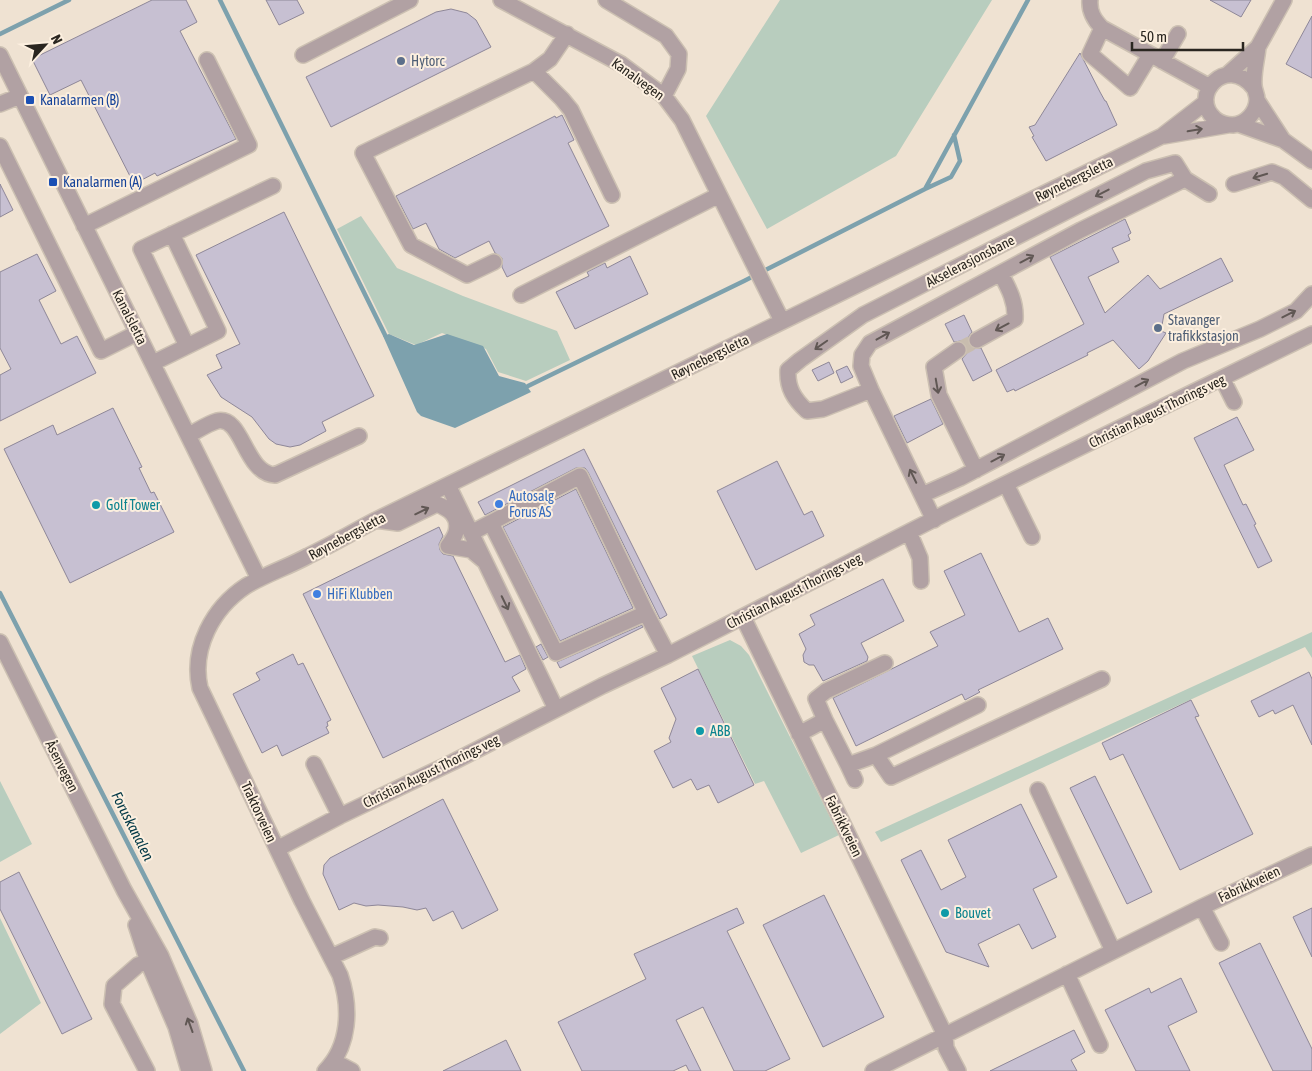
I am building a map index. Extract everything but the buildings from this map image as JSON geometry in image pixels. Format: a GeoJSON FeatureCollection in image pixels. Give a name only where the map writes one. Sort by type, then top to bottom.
{"type":"FeatureCollection","features":[{"type":"Feature","properties":{"kind":"street"},"geometry":{"type":"LineString","coordinates":[[303,55],[410,0]]}},
{"type":"Feature","properties":{"kind":"street","name":"Kanalvegen"},"geometry":{"type":"LineString","coordinates":[[501,0],[621,64],[664,96],[682,120],[782,321]]}},
{"type":"Feature","properties":{"kind":"street"},"geometry":{"type":"LineString","coordinates":[[606,0],[666,36],[678,54],[678,69],[664,96]]}},
{"type":"Feature","properties":{"kind":"street"},"geometry":{"type":"LineString","coordinates":[[1090,0],[1091,13],[1095,21],[1102,28],[1210,86]]}},
{"type":"Feature","properties":{"kind":"street"},"geometry":{"type":"LineString","coordinates":[[1284,0],[1258,47],[1228,74],[1220,77],[1210,86],[1206,102],[1208,110],[1220,122],[1233,124],[1283,140],[1312,161]]}},
{"type":"Feature","properties":{"kind":"street"},"geometry":{"type":"LineString","coordinates":[[1102,28],[1090,54],[1130,88],[1178,34]]}},
{"type":"Feature","properties":{"kind":"street"},"geometry":{"type":"LineString","coordinates":[[494,262],[467,275],[411,245],[363,153],[534,71],[550,59],[567,34]]}},
{"type":"Feature","properties":{"kind":"street"},"geometry":{"type":"LineString","coordinates":[[1233,124],[1246,121],[1256,108],[1258,47]]}},
{"type":"Feature","properties":{"kind":"street","name":"Kanalsletta"},"geometry":{"type":"LineString","coordinates":[[0,55],[259,579]]}},
{"type":"Feature","properties":{"kind":"street"},"geometry":{"type":"LineString","coordinates":[[84,226],[249,144],[207,60]]}},
{"type":"Feature","properties":{"kind":"street"},"geometry":{"type":"LineString","coordinates":[[534,71],[571,110],[612,195]]}},
{"type":"Feature","properties":{"kind":"street"},"geometry":{"type":"LineString","coordinates":[[1228,74],[1242,77],[1255,93],[1283,140]]}},
{"type":"Feature","properties":{"kind":"street"},"geometry":{"type":"LineString","coordinates":[[0,104],[20,96]]}},
{"type":"Feature","properties":{"kind":"street","name":"Røynebergsletta"},"geometry":{"type":"LineString","coordinates":[[259,579],[1162,136],[1206,102]]}},
{"type":"Feature","properties":{"kind":"street","name":"Røynebergsletta"},"geometry":{"type":"LineString","coordinates":[[1162,136],[1233,124]]}},
{"type":"Feature","properties":{"kind":"street"},"geometry":{"type":"LineString","coordinates":[[0,146],[101,351],[137,333]]}},
{"type":"Feature","properties":{"kind":"street","name":"Akselerasjonsbane"},"geometry":{"type":"LineString","coordinates":[[871,390],[824,409],[807,411],[797,402],[788,382],[788,370],[863,315],[1146,171],[1175,164],[1185,179]]}},
{"type":"Feature","properties":{"kind":"street"},"geometry":{"type":"LineString","coordinates":[[1234,184],[1272,172],[1284,178],[1312,200]]}},
{"type":"Feature","properties":{"kind":"street"},"geometry":{"type":"LineString","coordinates":[[934,520],[861,366],[862,355],[870,343],[1081,230],[1185,179],[1209,194]]}},
{"type":"Feature","properties":{"kind":"street"},"geometry":{"type":"LineString","coordinates":[[187,346],[141,248],[273,186]]}},
{"type":"Feature","properties":{"kind":"street"},"geometry":{"type":"LineString","coordinates":[[521,295],[719,195]]}},
{"type":"Feature","properties":{"kind":"street"},"geometry":{"type":"LineString","coordinates":[[153,363],[218,331],[172,234]]}},
{"type":"Feature","properties":{"kind":"street"},"geometry":{"type":"LineString","coordinates":[[977,340],[1015,319],[1016,308],[1001,274]]}},
{"type":"Feature","properties":{"kind":"street"},"geometry":{"type":"LineString","coordinates":[[922,495],[976,470],[1183,362],[1260,329],[1296,311],[1312,294]]}},
{"type":"Feature","properties":{"kind":"street","name":"Christian August Thorings veg"},"geometry":{"type":"LineString","coordinates":[[277,849],[340,816],[668,655],[909,532],[1312,334]]}},
{"type":"Feature","properties":{"kind":"street"},"geometry":{"type":"LineString","coordinates":[[958,350],[934,367],[939,395],[976,470]]}},
{"type":"Feature","properties":{"kind":"street"},"geometry":{"type":"LineString","coordinates":[[1222,378],[1234,402]]}},
{"type":"Feature","properties":{"kind":"street"},"geometry":{"type":"LineString","coordinates":[[189,435],[217,421],[223,421],[233,426],[258,467],[267,475],[275,476],[358,436]]}},
{"type":"Feature","properties":{"kind":"street"},"geometry":{"type":"LineString","coordinates":[[471,533],[580,476],[668,655]]}},
{"type":"Feature","properties":{"kind":"street"},"geometry":{"type":"LineString","coordinates":[[1006,484],[1032,537]]}},
{"type":"Feature","properties":{"kind":"street"},"geometry":{"type":"LineString","coordinates":[[448,485],[556,709]]}},
{"type":"Feature","properties":{"kind":"street"},"geometry":{"type":"LineString","coordinates":[[376,520],[398,523],[437,504],[451,510],[456,520],[456,533],[448,546],[471,550],[483,560]]}},
{"type":"Feature","properties":{"kind":"street"},"geometry":{"type":"LineString","coordinates":[[491,522],[556,653],[646,613]]}},
{"type":"Feature","properties":{"kind":"street"},"geometry":{"type":"LineString","coordinates":[[909,532],[920,558],[921,581]]}},
{"type":"Feature","properties":{"kind":"street","name":"Traktorveien"},"geometry":{"type":"LineString","coordinates":[[259,579],[236,594],[210,623],[202,643],[197,675],[205,700],[331,957],[344,988],[347,1013],[344,1037],[330,1066],[352,1071]]}},
{"type":"Feature","properties":{"kind":"street","name":"Fabrikkveien"},"geometry":{"type":"LineString","coordinates":[[742,617],[945,1035]]}},
{"type":"Feature","properties":{"kind":"street","name":"Åsenvegen"},"geometry":{"type":"LineString","coordinates":[[0,642],[124,890],[154,959],[190,1024],[204,1071]]}},
{"type":"Feature","properties":{"kind":"street"},"geometry":{"type":"LineString","coordinates":[[855,780],[816,699],[826,691],[884,663]]}},
{"type":"Feature","properties":{"kind":"street"},"geometry":{"type":"LineString","coordinates":[[876,755],[892,777],[1102,679]]}},
{"type":"Feature","properties":{"kind":"street"},"geometry":{"type":"LineString","coordinates":[[848,765],[876,755],[978,705]]}},
{"type":"Feature","properties":{"kind":"street"},"geometry":{"type":"LineString","coordinates":[[799,734],[825,720]]}},
{"type":"Feature","properties":{"kind":"street"},"geometry":{"type":"LineString","coordinates":[[314,764],[340,816]]}},
{"type":"Feature","properties":{"kind":"street"},"geometry":{"type":"LineString","coordinates":[[1038,790],[1113,950]]}},
{"type":"Feature","properties":{"kind":"street","name":"Fabrikkveien"},"geometry":{"type":"LineString","coordinates":[[873,1071],[1113,950],[1312,855]]}},
{"type":"Feature","properties":{"kind":"street"},"geometry":{"type":"LineString","coordinates":[[1202,907],[1221,943]]}},
{"type":"Feature","properties":{"kind":"street"},"geometry":{"type":"LineString","coordinates":[[331,957],[375,937],[380,938]]}},
{"type":"Feature","properties":{"kind":"street"},"geometry":{"type":"LineString","coordinates":[[147,1071],[112,1004],[114,986],[138,965],[154,959]]}},
{"type":"Feature","properties":{"kind":"street","name":"Åsenvegen"},"geometry":{"type":"LineString","coordinates":[[154,959],[189,1071]]}},
{"type":"Feature","properties":{"kind":"street"},"geometry":{"type":"LineString","coordinates":[[1067,974],[1100,1045]]}},
{"type":"Feature","properties":{"kind":"street"},"geometry":{"type":"LineString","coordinates":[[945,1035],[946,1048],[958,1071]]}},
{"type":"Feature","properties":{"kind":"green space"},"geometry":{"type":"Polygon","coordinates":[[[780,0],[992,0],[896,156],[767,229],[706,116],[780,0]]]}},
{"type":"Feature","properties":{"kind":"green space"},"geometry":{"type":"Polygon","coordinates":[[[361,216],[397,268],[463,296],[557,331],[570,360],[526,381],[498,372],[486,349],[442,333],[416,345],[389,334],[337,229],[361,216]]]}},
{"type":"Feature","properties":{"kind":"green space"},"geometry":{"type":"Polygon","coordinates":[[[1312,632],[1312,658],[1305,647],[881,842],[875,832],[1312,632]]]}},
{"type":"Feature","properties":{"kind":"green space"},"geometry":{"type":"Polygon","coordinates":[[[730,640],[741,646],[749,655],[839,835],[801,853],[764,781],[755,784],[692,656],[730,640]]]}},
{"type":"Feature","properties":{"kind":"green space"},"geometry":{"type":"Polygon","coordinates":[[[0,781],[32,844],[0,862],[0,781]]]}},
{"type":"Feature","properties":{"kind":"green space"},"geometry":{"type":"Polygon","coordinates":[[[0,918],[41,1003],[0,1034],[0,918]]]}},
{"type":"Feature","properties":{"kind":"water"},"geometry":{"type":"Polygon","coordinates":[[[389,334],[414,345],[447,334],[483,346],[499,376],[525,383],[531,392],[455,428],[421,416],[417,412],[383,336],[389,334]]]}},
{"type":"Feature","properties":{"kind":"waterway"},"geometry":{"type":"LineString","coordinates":[[0,34],[69,0]]}},
{"type":"Feature","properties":{"kind":"waterway"},"geometry":{"type":"LineString","coordinates":[[220,0],[385,335]]}},
{"type":"Feature","properties":{"kind":"waterway"},"geometry":{"type":"LineString","coordinates":[[528,386],[744,281],[925,189],[1028,0]]}},
{"type":"Feature","properties":{"kind":"waterway"},"geometry":{"type":"LineString","coordinates":[[925,189],[951,177],[960,161],[954,135]]}},
{"type":"Feature","properties":{"kind":"waterway","name":"Foruskanalen"},"geometry":{"type":"LineString","coordinates":[[0,593],[244,1071]]}},
{"type":"Feature","properties":{"kind":"tunnel"},"geometry":{"type":"LineString","coordinates":[[958,350],[977,340]]}},
{"type":"Feature","properties":{"kind":"place","name":"Hytorc"},"geometry":{"type":"Point","coordinates":[401,61]}},
{"type":"Feature","properties":{"kind":"place","name":"Kanalarmen (B)"},"geometry":{"type":"Point","coordinates":[30,100]}},
{"type":"Feature","properties":{"kind":"place","name":"Kanalarmen (A)"},"geometry":{"type":"Point","coordinates":[53,182]}},
{"type":"Feature","properties":{"kind":"place","name":"Stavanger trafikkstasjon"},"geometry":{"type":"Point","coordinates":[1158,328]}},
{"type":"Feature","properties":{"kind":"place","name":"Autosalg Forus AS"},"geometry":{"type":"Point","coordinates":[499,504]}},
{"type":"Feature","properties":{"kind":"place","name":"Golf Tower"},"geometry":{"type":"Point","coordinates":[96,505]}},
{"type":"Feature","properties":{"kind":"place","name":"HiFi Klubben"},"geometry":{"type":"Point","coordinates":[317,594]}},
{"type":"Feature","properties":{"kind":"place","name":"ABB"},"geometry":{"type":"Point","coordinates":[700,731]}},
{"type":"Feature","properties":{"kind":"place","name":"Bouvet"},"geometry":{"type":"Point","coordinates":[945,913]}}]}
